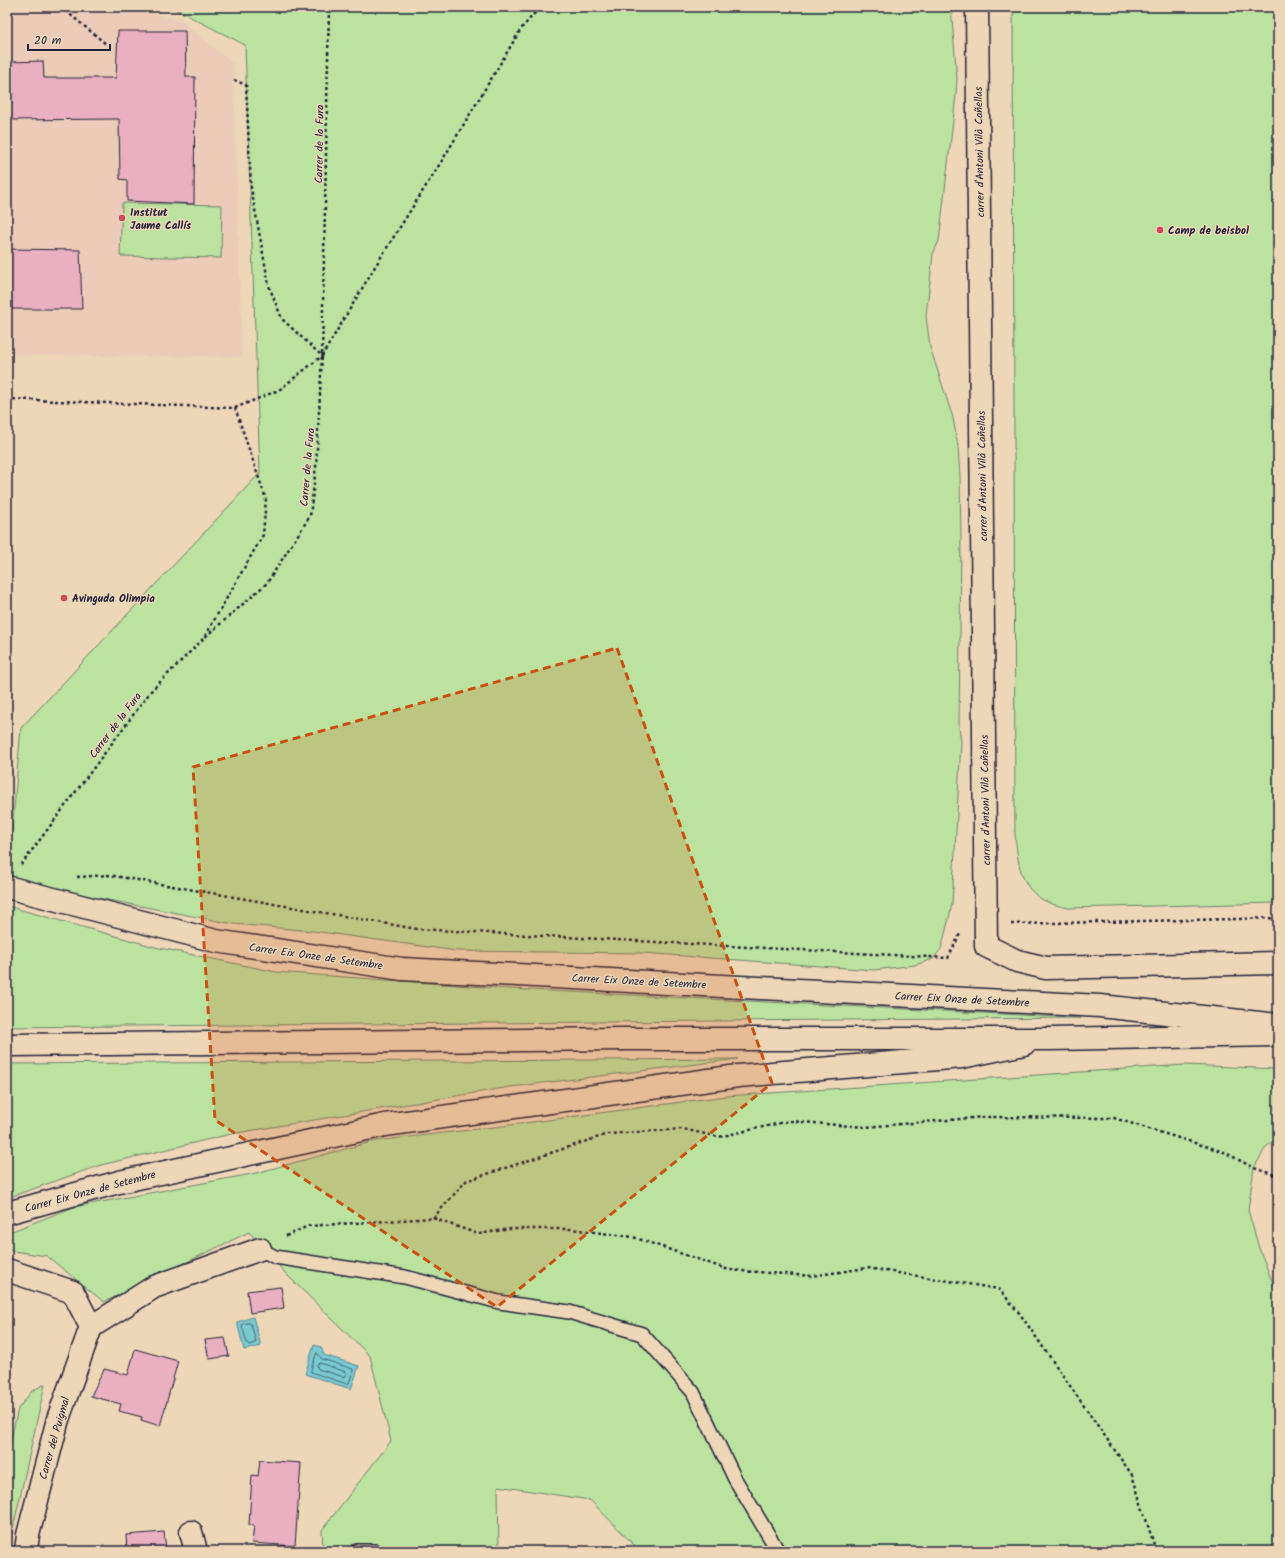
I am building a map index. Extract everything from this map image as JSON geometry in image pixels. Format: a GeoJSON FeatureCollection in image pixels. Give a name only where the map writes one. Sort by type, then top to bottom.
{"type":"FeatureCollection","features":[{"type":"Feature","properties":{"kind":"street","name":"carrer d'Antoni Vilà Cañellas"},"geometry":{"type":"LineString","coordinates":[[977,7],[986,946],[1017,961],[1046,968],[1278,963]]}},
{"type":"Feature","properties":{"kind":"street","name":"Carrer Eix Onze de Setembre"},"geometry":{"type":"LineString","coordinates":[[7,887],[216,941],[402,968],[1100,1006],[1278,1025]]}},
{"type":"Feature","properties":{"kind":"street","name":"Carrer Eix Onze de Setembre"},"geometry":{"type":"LineString","coordinates":[[7,1045],[606,1039],[1050,1039],[1278,1035]]}},
{"type":"Feature","properties":{"kind":"street","name":"Carrer Eix Onze de Setembre"},"geometry":{"type":"LineString","coordinates":[[7,1213],[119,1182],[385,1125],[738,1076],[962,1056],[1050,1039]]}},
{"type":"Feature","properties":{"kind":"street"},"geometry":{"type":"LineString","coordinates":[[7,1270],[73,1292],[91,1327],[154,1287],[260,1249]]}},
{"type":"Feature","properties":{"kind":"street","name":"Carrer del Puigmal"},"geometry":{"type":"LineString","coordinates":[[26,1551],[28,1535],[58,1419],[91,1327]]}},
{"type":"Feature","properties":{"kind":"lane"},"geometry":{"type":"LineString","coordinates":[[260,1249],[275,1257],[405,1277],[499,1302],[569,1312],[642,1334],[693,1392],[735,1479],[778,1551]]}},
{"type":"Feature","properties":{"kind":"lane"},"geometry":{"type":"LineString","coordinates":[[357,1551],[375,1551]]}},
{"type":"Feature","properties":{"kind":"path"},"geometry":{"type":"LineString","coordinates":[[61,7],[106,44]]}},
{"type":"Feature","properties":{"kind":"path","name":"Carrer de la Fura"},"geometry":{"type":"LineString","coordinates":[[18,868],[151,691],[203,639],[267,583],[310,516],[316,467],[322,356],[329,7]]}},
{"type":"Feature","properties":{"kind":"path"},"geometry":{"type":"LineString","coordinates":[[7,399],[234,408],[279,390],[322,356],[376,265],[444,160],[521,30],[540,7]]}},
{"type":"Feature","properties":{"kind":"path"},"geometry":{"type":"LineString","coordinates":[[234,80],[246,85],[251,188],[269,286],[282,319],[322,356]]}},
{"type":"Feature","properties":{"kind":"path"},"geometry":{"type":"LineString","coordinates":[[203,639],[263,535],[266,499],[234,408]]}},
{"type":"Feature","properties":{"kind":"path"},"geometry":{"type":"LineString","coordinates":[[70,878],[109,875],[417,929],[948,958],[959,934],[986,924],[1278,918]]}},
{"type":"Feature","properties":{"kind":"path"},"geometry":{"type":"LineString","coordinates":[[433,1218],[466,1181],[608,1134],[683,1129],[719,1137],[789,1121],[864,1127],[985,1117],[1114,1118],[1224,1152],[1254,1168],[1278,1176]]}},
{"type":"Feature","properties":{"kind":"path"},"geometry":{"type":"LineString","coordinates":[[260,1249],[308,1226],[433,1218],[478,1234],[510,1229],[571,1229],[633,1237],[729,1270],[810,1276],[867,1268],[999,1289],[1020,1314],[1132,1475],[1156,1551]]}},
{"type":"Feature","properties":{"kind":"highlighted area"},"geometry":{"type":"Polygon","coordinates":[[[617,648],[772,1083],[497,1307],[215,1120],[193,767],[617,648]]]}},
{"type":"Feature","properties":{"kind":"shaded area","name":"Institut Jaume Callís"},"geometry":{"type":"Polygon","coordinates":[[[7,7],[125,7],[182,21],[233,64],[242,357],[7,355],[7,7]]]}},
{"type":"Feature","properties":{"kind":"green space"},"geometry":{"type":"Polygon","coordinates":[[[171,7],[951,7],[957,79],[956,95],[939,241],[933,254],[926,316],[930,347],[953,418],[958,446],[961,537],[959,727],[961,742],[952,904],[941,949],[933,959],[915,965],[874,970],[643,953],[457,951],[313,931],[234,924],[93,897],[8,877],[21,728],[260,473],[245,45],[171,7]]]}},
{"type":"Feature","properties":{"kind":"green space"},"geometry":{"type":"Polygon","coordinates":[[[1013,7],[1278,7],[1278,903],[1068,908],[1049,903],[1031,890],[1025,882],[1019,864],[1015,835],[1013,7]]]}},
{"type":"Feature","properties":{"kind":"green space"},"geometry":{"type":"Polygon","coordinates":[[[122,203],[222,205],[221,258],[120,256],[122,203]]]}},
{"type":"Feature","properties":{"kind":"green space"},"geometry":{"type":"Polygon","coordinates":[[[7,906],[155,947],[276,972],[511,989],[1080,1018],[7,1027],[7,906]]]}},
{"type":"Feature","properties":{"kind":"green space"},"geometry":{"type":"Polygon","coordinates":[[[738,1059],[510,1087],[231,1134],[101,1165],[7,1198],[7,1064],[738,1059]]]}},
{"type":"Feature","properties":{"kind":"green space"},"geometry":{"type":"Polygon","coordinates":[[[1185,1065],[1278,1069],[1278,1137],[1266,1147],[1254,1168],[1248,1210],[1259,1248],[1278,1296],[1278,1470],[1275,1473],[1278,1477],[1278,1551],[640,1551],[590,1500],[498,1486],[499,1551],[323,1551],[322,1530],[391,1441],[370,1356],[287,1275],[249,1232],[104,1302],[47,1256],[7,1250],[7,1233],[74,1207],[252,1174],[375,1141],[503,1126],[726,1096],[1185,1065]]]}},
{"type":"Feature","properties":{"kind":"green space"},"geometry":{"type":"Polygon","coordinates":[[[45,1384],[7,1551],[7,1456],[18,1409],[32,1391],[45,1384]]]}},
{"type":"Feature","properties":{"kind":"water"},"geometry":{"type":"Polygon","coordinates":[[[253,1317],[261,1346],[244,1350],[237,1322],[253,1317]]]}},
{"type":"Feature","properties":{"kind":"water"},"geometry":{"type":"Polygon","coordinates":[[[314,1345],[321,1347],[324,1355],[359,1366],[351,1389],[305,1374],[314,1345]]]}},
{"type":"Feature","properties":{"kind":"building"},"geometry":{"type":"Polygon","coordinates":[[[118,31],[185,31],[186,77],[195,77],[194,204],[127,201],[127,180],[120,179],[119,119],[7,120],[7,62],[43,61],[44,78],[116,78],[118,31]]]}},
{"type":"Feature","properties":{"kind":"building"},"geometry":{"type":"Polygon","coordinates":[[[7,249],[80,250],[82,309],[7,309],[7,249]]]}},
{"type":"Feature","properties":{"kind":"building"},"geometry":{"type":"Polygon","coordinates":[[[281,1287],[284,1308],[250,1313],[247,1291],[281,1287]]]}},
{"type":"Feature","properties":{"kind":"building"},"geometry":{"type":"Polygon","coordinates":[[[225,1338],[229,1356],[209,1359],[205,1340],[225,1338]]]}},
{"type":"Feature","properties":{"kind":"building"},"geometry":{"type":"Polygon","coordinates":[[[135,1349],[178,1361],[160,1426],[141,1420],[142,1417],[119,1411],[121,1404],[91,1396],[104,1369],[128,1375],[135,1349]]]}},
{"type":"Feature","properties":{"kind":"building"},"geometry":{"type":"Polygon","coordinates":[[[260,1460],[301,1463],[295,1546],[252,1543],[254,1525],[249,1525],[252,1475],[258,1476],[260,1460]]]}},
{"type":"Feature","properties":{"kind":"building"},"geometry":{"type":"Polygon","coordinates":[[[164,1532],[166,1549],[174,1549],[174,1551],[127,1551],[126,1535],[164,1532]]]}},
{"type":"Feature","properties":{"kind":"place","name":"Institut Jaume Callís"},"geometry":{"type":"Point","coordinates":[122,218]}},
{"type":"Feature","properties":{"kind":"place","name":"Camp de beisbol"},"geometry":{"type":"Point","coordinates":[1160,230]}},
{"type":"Feature","properties":{"kind":"place","name":"Avinguda Olimpia"},"geometry":{"type":"Point","coordinates":[64,598]}}]}
